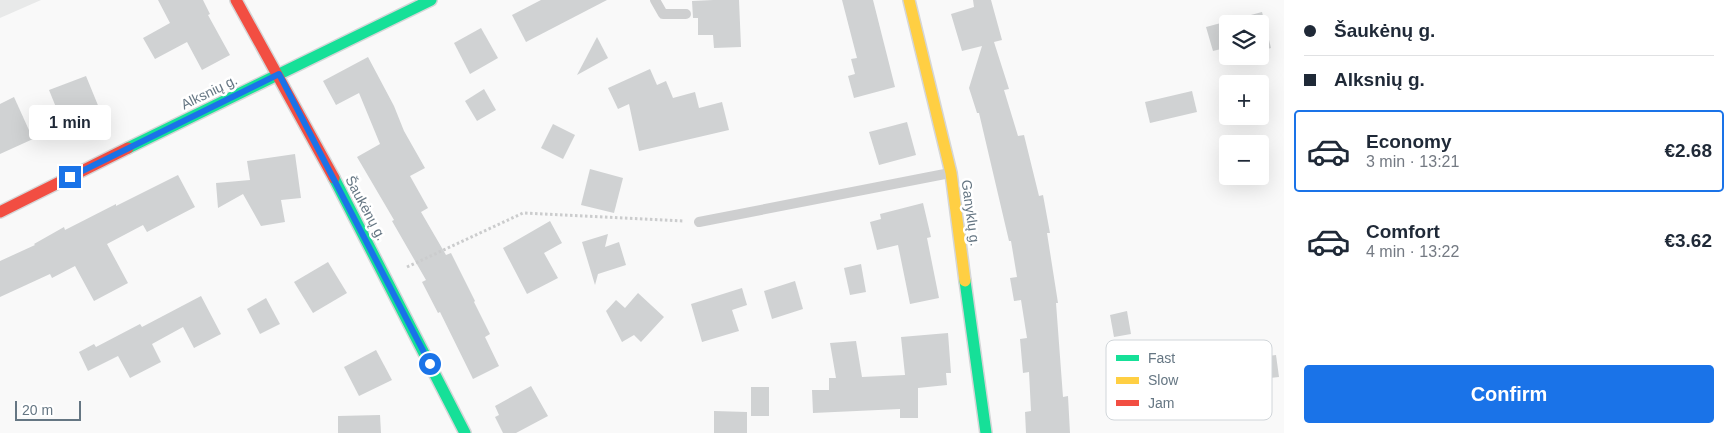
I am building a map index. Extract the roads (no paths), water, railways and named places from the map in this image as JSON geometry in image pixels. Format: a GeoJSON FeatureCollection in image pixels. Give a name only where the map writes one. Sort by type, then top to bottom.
{"type":"FeatureCollection","features":[{"type":"Feature","properties":{"kind":"street","name":"Šaukėnų g."},"geometry":{"type":"LineString","coordinates":[[236,0],[279,74],[386,277],[465,433]]}},
{"type":"Feature","properties":{"kind":"street","name":"Alksnių g."},"geometry":{"type":"LineString","coordinates":[[0,212],[432,0]]}},
{"type":"Feature","properties":{"kind":"street","name":"Ganyklų g."},"geometry":{"type":"LineString","coordinates":[[908,0],[951,173],[986,433]]}},
{"type":"Feature","properties":{"kind":"lane"},"geometry":{"type":"LineString","coordinates":[[655,0],[663,14],[686,14]]}},
{"type":"Feature","properties":{"kind":"lane"},"geometry":{"type":"LineString","coordinates":[[699,222],[951,173]]}}]}
